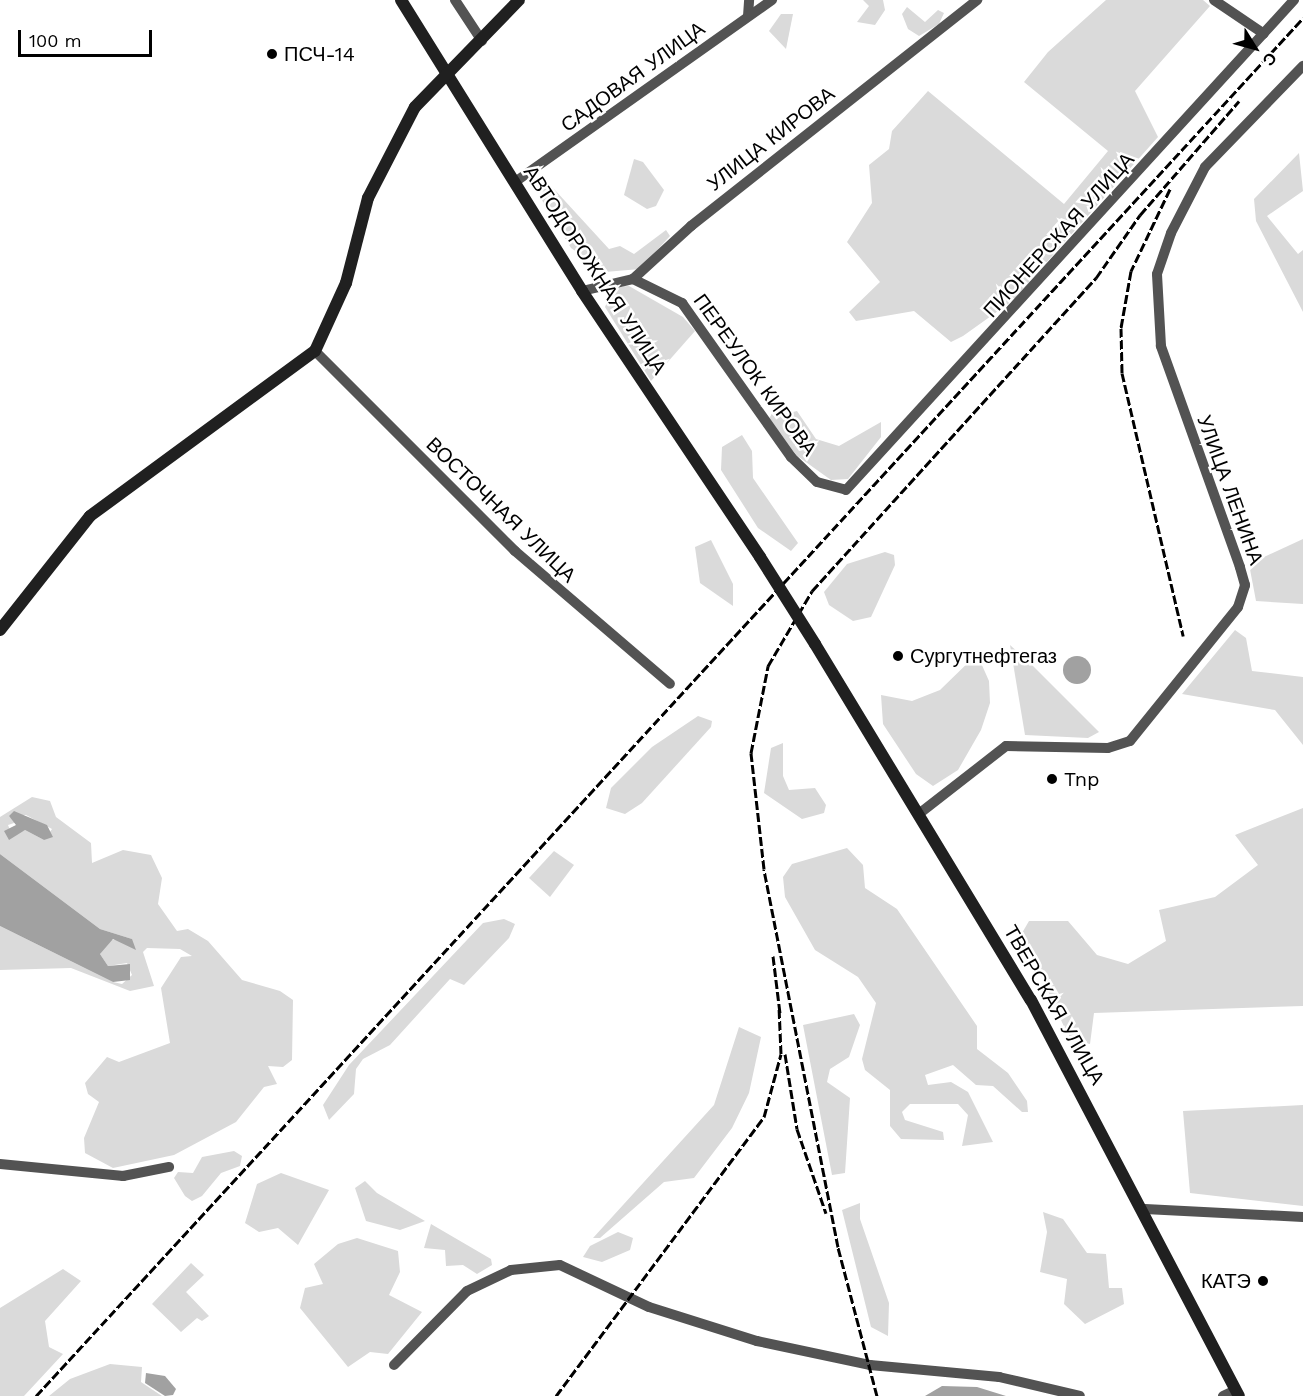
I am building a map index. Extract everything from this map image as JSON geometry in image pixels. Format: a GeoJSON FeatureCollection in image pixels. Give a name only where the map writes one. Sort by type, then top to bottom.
{"type":"FeatureCollection","features":[{"type":"Feature","properties":{"kind":"main road","name":"АВТОДОРОЖНАЯ УЛИЦА"},"geometry":{"type":"LineString","coordinates":[[401,0],[582,291],[760,557],[815,644]]}},
{"type":"Feature","properties":{"kind":"main road"},"geometry":{"type":"LineString","coordinates":[[0,630],[90,516],[315,351],[333,322],[368,198],[391,148],[415,107],[450,76],[519,0]]}},
{"type":"Feature","properties":{"kind":"main road","name":"ТВЕРСКАЯ УЛИЦА"},"geometry":{"type":"LineString","coordinates":[[815,644],[920,813],[1145,1209],[1237,1393]]}},
{"type":"Feature","properties":{"kind":"street"},"geometry":{"type":"LineString","coordinates":[[455,0],[482,41]]}},
{"type":"Feature","properties":{"kind":"street"},"geometry":{"type":"LineString","coordinates":[[748,16],[749,0]]}},
{"type":"Feature","properties":{"kind":"street","name":"САДОВАЯ УЛИЦА"},"geometry":{"type":"LineString","coordinates":[[515,182],[772,0]]}},
{"type":"Feature","properties":{"kind":"street","name":"УЛИЦА КИРОВА"},"geometry":{"type":"LineString","coordinates":[[582,291],[633,279],[691,226],[977,0]]}},
{"type":"Feature","properties":{"kind":"street"},"geometry":{"type":"LineString","coordinates":[[1214,0],[1264,34]]}},
{"type":"Feature","properties":{"kind":"street","name":"ПИОНЕРСКАЯ УЛИЦА"},"geometry":{"type":"LineString","coordinates":[[846,490],[1294,0]]}},
{"type":"Feature","properties":{"kind":"street","name":"УЛИЦА ЛЕНИНА"},"geometry":{"type":"LineString","coordinates":[[920,813],[1006,746],[1108,748],[1130,741],[1239,607],[1245,585],[1240,567],[1161,346],[1157,274],[1171,233],[1205,167],[1303,66]]}},
{"type":"Feature","properties":{"kind":"street","name":"ПЕРЕУЛОК КИРОВА"},"geometry":{"type":"LineString","coordinates":[[633,279],[682,303],[791,458],[817,482],[846,490]]}},
{"type":"Feature","properties":{"kind":"street","name":"ВОСТОЧНАЯ УЛИЦА"},"geometry":{"type":"LineString","coordinates":[[315,351],[515,551],[670,684]]}},
{"type":"Feature","properties":{"kind":"street"},"geometry":{"type":"LineString","coordinates":[[0,1164],[123,1176],[169,1167]]}},
{"type":"Feature","properties":{"kind":"street"},"geometry":{"type":"LineString","coordinates":[[1145,1209],[1303,1218]]}},
{"type":"Feature","properties":{"kind":"street"},"geometry":{"type":"LineString","coordinates":[[394,1365],[467,1291],[511,1270],[560,1265],[649,1307],[757,1341],[870,1365],[999,1377],[1080,1396]]}},
{"type":"Feature","properties":{"kind":"street"},"geometry":{"type":"LineString","coordinates":[[1223,1396],[1237,1393]]}},
{"type":"Feature","properties":{"kind":"shaded area"},"geometry":{"type":"Polygon","coordinates":[[[863,0],[883,0],[885,10],[875,25],[857,22],[869,6],[863,0]]]}},
{"type":"Feature","properties":{"kind":"shaded area"},"geometry":{"type":"Polygon","coordinates":[[[1106,0],[1203,0],[1210,6],[1135,91],[1158,137],[1012,301],[963,336],[951,342],[914,311],[856,321],[849,312],[880,282],[847,242],[872,203],[869,165],[889,149],[892,131],[928,91],[1064,204],[1108,151],[1024,82],[1048,52],[1106,0]]]}},
{"type":"Feature","properties":{"kind":"shaded area"},"geometry":{"type":"Polygon","coordinates":[[[907,7],[925,22],[938,10],[944,13],[939,24],[919,36],[908,29],[902,14],[907,7]]]}},
{"type":"Feature","properties":{"kind":"shaded area"},"geometry":{"type":"Polygon","coordinates":[[[781,14],[793,14],[786,49],[769,31],[781,14]]]}},
{"type":"Feature","properties":{"kind":"shaded area"},"geometry":{"type":"Polygon","coordinates":[[[1299,153],[1303,191],[1267,216],[1298,254],[1303,250],[1303,312],[1256,221],[1254,199],[1299,153]]]}},
{"type":"Feature","properties":{"kind":"shaded area"},"geometry":{"type":"Polygon","coordinates":[[[634,159],[643,162],[664,190],[656,206],[647,209],[624,195],[634,159]]]}},
{"type":"Feature","properties":{"kind":"shaded area"},"geometry":{"type":"Polygon","coordinates":[[[545,186],[554,189],[609,249],[620,246],[634,254],[666,230],[670,236],[640,269],[605,272],[571,248],[540,197],[545,186]]]}},
{"type":"Feature","properties":{"kind":"shaded area"},"geometry":{"type":"Polygon","coordinates":[[[629,286],[683,317],[695,331],[651,381],[605,307],[614,287],[629,286]]]}},
{"type":"Feature","properties":{"kind":"shaded area"},"geometry":{"type":"Polygon","coordinates":[[[774,410],[781,415],[797,411],[816,439],[839,446],[881,422],[881,437],[848,479],[831,480],[789,450],[767,422],[774,410]]]}},
{"type":"Feature","properties":{"kind":"shaded area"},"geometry":{"type":"Polygon","coordinates":[[[742,435],[752,451],[753,478],[798,543],[791,551],[758,528],[721,470],[722,447],[742,435]]]}},
{"type":"Feature","properties":{"kind":"shaded area"},"geometry":{"type":"Polygon","coordinates":[[[1303,539],[1303,604],[1256,601],[1249,564],[1303,539]]]}},
{"type":"Feature","properties":{"kind":"shaded area"},"geometry":{"type":"Polygon","coordinates":[[[711,540],[733,584],[733,606],[700,583],[695,547],[711,540]]]}},
{"type":"Feature","properties":{"kind":"shaded area"},"geometry":{"type":"Polygon","coordinates":[[[885,552],[894,555],[895,565],[871,617],[853,621],[829,605],[824,592],[847,564],[885,552]]]}},
{"type":"Feature","properties":{"kind":"shaded area"},"geometry":{"type":"Polygon","coordinates":[[[1235,630],[1246,638],[1252,671],[1303,677],[1303,745],[1275,710],[1182,694],[1235,630]]]}},
{"type":"Feature","properties":{"kind":"shaded area"},"geometry":{"type":"Polygon","coordinates":[[[1010,645],[1099,732],[1088,738],[1025,735],[1010,645]]]}},
{"type":"Feature","properties":{"kind":"shaded area"},"geometry":{"type":"Polygon","coordinates":[[[977,654],[989,681],[990,703],[981,730],[958,770],[933,786],[916,774],[883,724],[881,695],[912,701],[940,690],[977,654]]]}},
{"type":"Feature","properties":{"kind":"shaded area"},"geometry":{"type":"Polygon","coordinates":[[[1077,656],[1087,660],[1091,670],[1087,680],[1077,684],[1067,680],[1063,670],[1067,660],[1077,656]]]}},
{"type":"Feature","properties":{"kind":"shaded area"},"geometry":{"type":"Polygon","coordinates":[[[698,716],[712,721],[711,727],[642,803],[625,814],[606,808],[611,788],[652,747],[698,716]]]}},
{"type":"Feature","properties":{"kind":"shaded area"},"geometry":{"type":"Polygon","coordinates":[[[783,743],[783,776],[789,790],[815,788],[826,805],[824,813],[802,819],[764,793],[771,748],[783,743]]]}},
{"type":"Feature","properties":{"kind":"shaded area"},"geometry":{"type":"Polygon","coordinates":[[[32,797],[50,801],[56,817],[91,843],[92,863],[123,850],[151,855],[162,878],[158,904],[177,931],[188,929],[208,941],[242,980],[280,991],[293,1000],[292,1060],[283,1067],[268,1066],[277,1084],[264,1087],[236,1122],[174,1155],[113,1168],[85,1153],[84,1138],[99,1102],[88,1094],[85,1083],[107,1057],[119,1062],[170,1043],[161,988],[181,957],[192,956],[180,949],[147,948],[143,952],[154,986],[130,991],[71,968],[0,970],[0,926],[113,982],[122,984],[132,975],[127,963],[108,966],[100,954],[105,941],[118,939],[130,945],[132,939],[100,929],[0,854],[0,817],[32,797]],[[26,815],[9,816],[17,822],[8,825],[12,835],[25,830],[44,840],[52,829],[26,815]]]}},
{"type":"Feature","properties":{"kind":"shaded area"},"geometry":{"type":"Polygon","coordinates":[[[1303,808],[1303,1006],[1094,1013],[1090,1044],[1070,1040],[1022,933],[1029,921],[1068,921],[1097,955],[1128,964],[1166,941],[1159,910],[1215,897],[1258,865],[1235,835],[1303,808]]]}},
{"type":"Feature","properties":{"kind":"shaded area"},"geometry":{"type":"Polygon","coordinates":[[[14,811],[47,825],[53,837],[44,840],[25,830],[9,840],[4,831],[16,825],[9,816],[14,811]]]}},
{"type":"Feature","properties":{"kind":"shaded area"},"geometry":{"type":"Polygon","coordinates":[[[847,848],[863,865],[865,888],[897,909],[977,1026],[977,1049],[1008,1073],[1027,1101],[1028,1112],[1022,1112],[993,1086],[976,1085],[953,1065],[925,1075],[928,1085],[951,1082],[968,1092],[993,1142],[962,1146],[968,1115],[958,1104],[910,1104],[902,1112],[905,1120],[943,1132],[944,1140],[901,1139],[890,1126],[890,1090],[865,1070],[862,1059],[876,1003],[858,977],[815,950],[785,897],[783,877],[792,864],[847,848]]]}},
{"type":"Feature","properties":{"kind":"shaded area"},"geometry":{"type":"Polygon","coordinates":[[[554,851],[574,865],[550,897],[529,878],[554,851]]]}},
{"type":"Feature","properties":{"kind":"shaded area"},"geometry":{"type":"Polygon","coordinates":[[[0,854],[100,929],[132,939],[136,950],[113,939],[100,954],[108,966],[130,964],[130,980],[113,982],[0,926],[0,854]]]}},
{"type":"Feature","properties":{"kind":"shaded area"},"geometry":{"type":"Polygon","coordinates":[[[504,919],[515,924],[509,938],[464,985],[450,979],[390,1045],[363,1059],[356,1069],[354,1094],[329,1120],[323,1105],[349,1065],[483,923],[504,919]]]}},
{"type":"Feature","properties":{"kind":"shaded area"},"geometry":{"type":"Polygon","coordinates":[[[854,1014],[860,1025],[849,1057],[830,1069],[827,1082],[850,1098],[845,1173],[832,1175],[803,1025],[854,1014]]]}},
{"type":"Feature","properties":{"kind":"shaded area"},"geometry":{"type":"Polygon","coordinates":[[[739,1027],[761,1037],[749,1093],[732,1128],[694,1178],[664,1182],[600,1238],[593,1238],[714,1105],[739,1027]]]}},
{"type":"Feature","properties":{"kind":"shaded area"},"geometry":{"type":"Polygon","coordinates":[[[1303,1105],[1303,1206],[1190,1193],[1183,1111],[1303,1105]]]}},
{"type":"Feature","properties":{"kind":"shaded area"},"geometry":{"type":"Polygon","coordinates":[[[234,1151],[242,1156],[240,1166],[221,1173],[202,1196],[192,1201],[185,1196],[174,1178],[178,1172],[193,1173],[202,1157],[234,1151]]]}},
{"type":"Feature","properties":{"kind":"shaded area"},"geometry":{"type":"Polygon","coordinates":[[[281,1173],[329,1190],[298,1245],[278,1228],[259,1232],[245,1223],[257,1184],[281,1173]]]}},
{"type":"Feature","properties":{"kind":"shaded area"},"geometry":{"type":"Polygon","coordinates":[[[365,1181],[377,1193],[425,1221],[400,1230],[366,1221],[355,1188],[365,1181]]]}},
{"type":"Feature","properties":{"kind":"shaded area"},"geometry":{"type":"Polygon","coordinates":[[[860,1203],[860,1219],[889,1303],[888,1336],[871,1327],[842,1210],[860,1203]]]}},
{"type":"Feature","properties":{"kind":"shaded area"},"geometry":{"type":"Polygon","coordinates":[[[1043,1212],[1063,1219],[1087,1253],[1106,1254],[1109,1288],[1122,1288],[1124,1304],[1085,1324],[1064,1304],[1067,1279],[1040,1272],[1047,1232],[1043,1212]]]}},
{"type":"Feature","properties":{"kind":"shaded area"},"geometry":{"type":"Polygon","coordinates":[[[431,1224],[491,1259],[492,1265],[477,1274],[463,1265],[446,1266],[445,1250],[424,1248],[431,1224]]]}},
{"type":"Feature","properties":{"kind":"shaded area"},"geometry":{"type":"Polygon","coordinates":[[[618,1232],[633,1238],[630,1250],[602,1262],[583,1257],[590,1246],[618,1232]]]}},
{"type":"Feature","properties":{"kind":"shaded area"},"geometry":{"type":"Polygon","coordinates":[[[357,1238],[398,1251],[400,1272],[389,1295],[422,1312],[388,1354],[370,1352],[348,1367],[300,1308],[305,1288],[323,1284],[314,1264],[338,1244],[357,1238]]]}},
{"type":"Feature","properties":{"kind":"shaded area"},"geometry":{"type":"Polygon","coordinates":[[[191,1263],[204,1275],[186,1292],[209,1316],[202,1321],[197,1318],[181,1332],[152,1304],[191,1263]]]}},
{"type":"Feature","properties":{"kind":"shaded area"},"geometry":{"type":"Polygon","coordinates":[[[63,1269],[81,1281],[45,1321],[49,1347],[63,1354],[24,1396],[0,1396],[0,1308],[63,1269]]]}},
{"type":"Feature","properties":{"kind":"shaded area"},"geometry":{"type":"Polygon","coordinates":[[[110,1364],[142,1367],[141,1382],[162,1396],[49,1396],[70,1379],[110,1364]]]}},
{"type":"Feature","properties":{"kind":"shaded area"},"geometry":{"type":"Polygon","coordinates":[[[146,1373],[165,1376],[176,1389],[173,1395],[165,1396],[145,1383],[146,1373]]]}},
{"type":"Feature","properties":{"kind":"shaded area"},"geometry":{"type":"Polygon","coordinates":[[[942,1386],[977,1387],[1006,1396],[925,1396],[942,1386]]]}},
{"type":"Feature","properties":{"kind":"railway"},"geometry":{"type":"LineString","coordinates":[[36,1396],[1303,18]]}},
{"type":"Feature","properties":{"kind":"railway"},"geometry":{"type":"LineString","coordinates":[[877,1396],[838,1247],[764,869],[751,753],[768,666],[812,591],[1096,278],[1140,215],[1239,101]]}},
{"type":"Feature","properties":{"kind":"railway"},"geometry":{"type":"LineString","coordinates":[[1170,189],[1131,271],[1121,328],[1122,373],[1183,636]]}},
{"type":"Feature","properties":{"kind":"railway"},"geometry":{"type":"LineString","coordinates":[[773,956],[780,1013]]}},
{"type":"Feature","properties":{"kind":"railway"},"geometry":{"type":"LineString","coordinates":[[556,1396],[764,1117],[781,1054],[779,1007]]}},
{"type":"Feature","properties":{"kind":"railway"},"geometry":{"type":"LineString","coordinates":[[785,1054],[797,1129],[826,1213]]}},
{"type":"Feature","properties":{"kind":"place","name":"ПСЧ-14"},"geometry":{"type":"Point","coordinates":[272,54]}},
{"type":"Feature","properties":{"kind":"place","name":"Сургутнефтегаз"},"geometry":{"type":"Point","coordinates":[898,656]}},
{"type":"Feature","properties":{"kind":"place","name":"Tnp"},"geometry":{"type":"Point","coordinates":[1052,779]}},
{"type":"Feature","properties":{"kind":"place","name":"КАТЭ"},"geometry":{"type":"Point","coordinates":[1263,1281]}}]}
